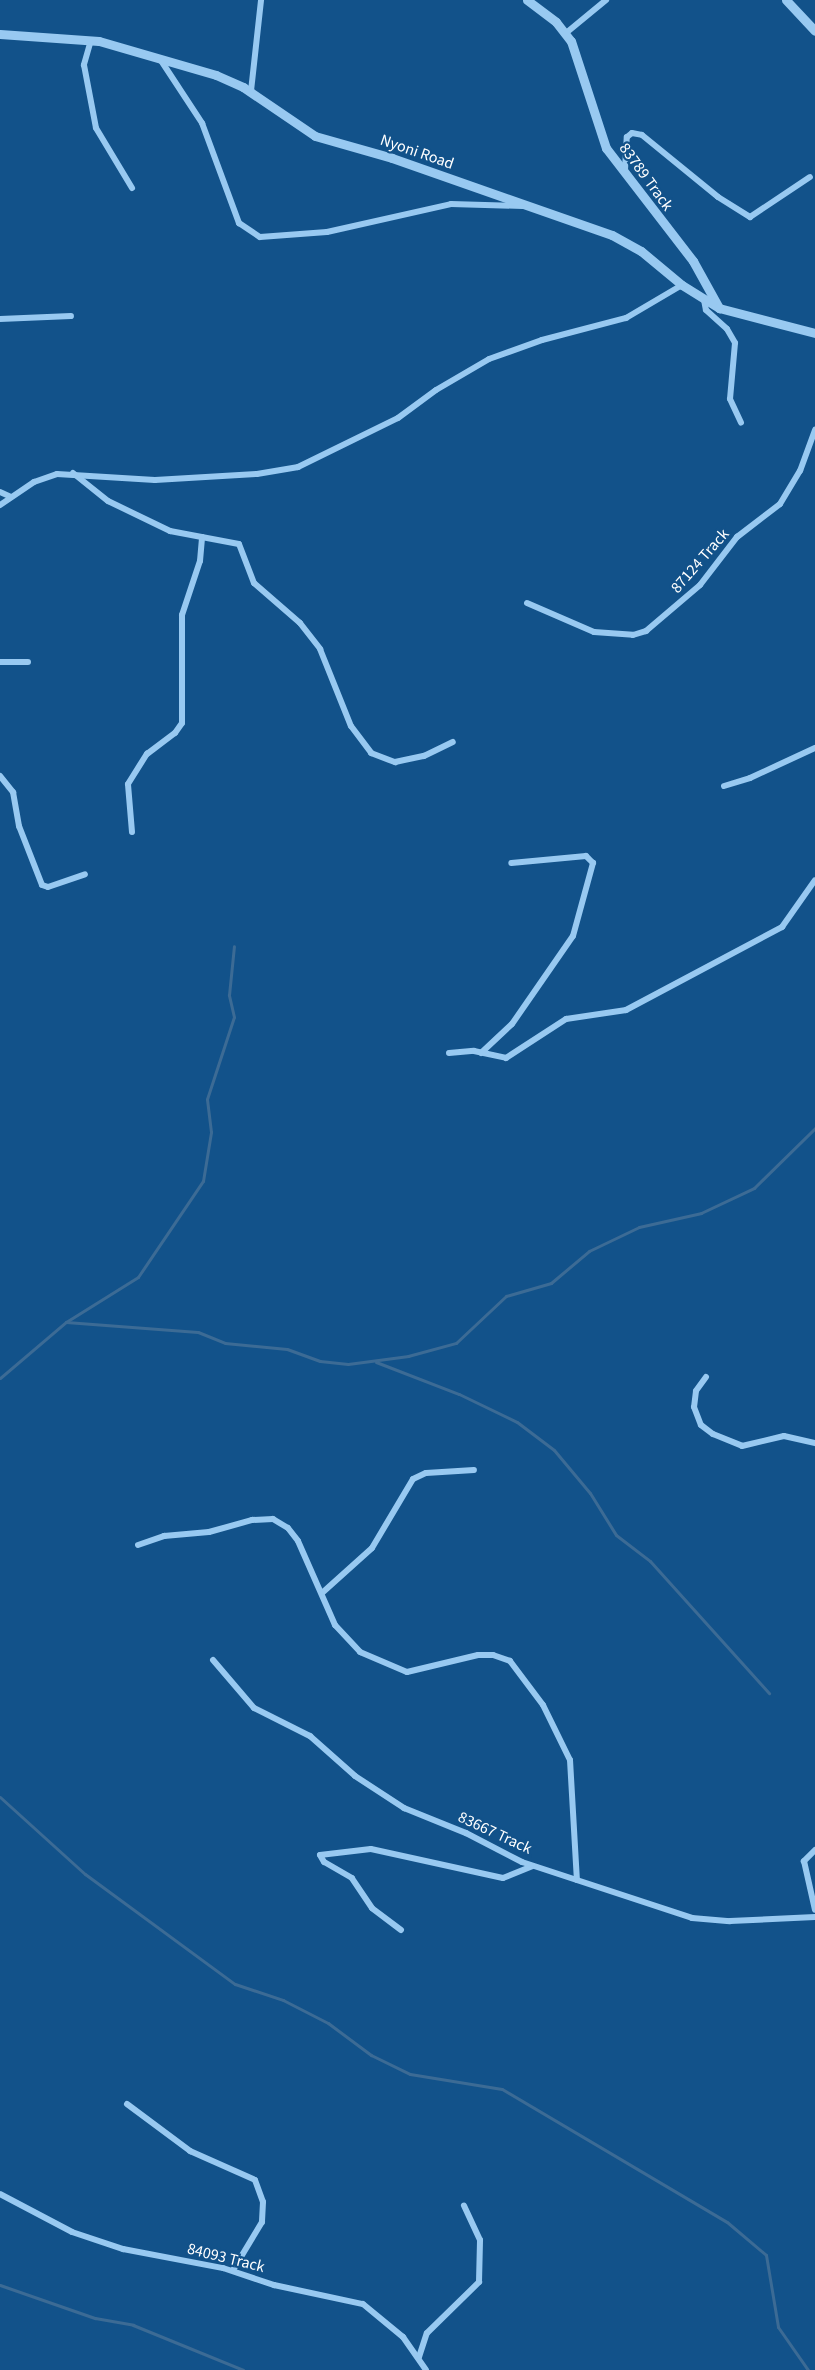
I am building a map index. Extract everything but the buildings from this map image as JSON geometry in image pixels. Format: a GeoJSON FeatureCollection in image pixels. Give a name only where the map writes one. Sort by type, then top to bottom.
{"type":"FeatureCollection","features":[{"type":"Feature","properties":{"kind":"street"},"geometry":{"type":"LineString","coordinates":[[251,91],[261,0]]}},
{"type":"Feature","properties":{"kind":"street","name":"83789 Track"},"geometry":{"type":"LineString","coordinates":[[527,0],[566,33],[577,53],[601,140],[625,177],[693,261],[719,308]]}},
{"type":"Feature","properties":{"kind":"street"},"geometry":{"type":"LineString","coordinates":[[566,33],[606,0]]}},
{"type":"Feature","properties":{"kind":"street"},"geometry":{"type":"LineString","coordinates":[[786,0],[815,31]]}},
{"type":"Feature","properties":{"kind":"street","name":"Nyoni Road"},"geometry":{"type":"LineString","coordinates":[[0,34],[91,40],[159,57],[216,75],[251,91],[315,136],[392,158],[628,242],[682,285],[719,308],[815,333]]}},
{"type":"Feature","properties":{"kind":"street"},"geometry":{"type":"LineString","coordinates":[[91,40],[84,65],[96,128],[132,189]]}},
{"type":"Feature","properties":{"kind":"street"},"geometry":{"type":"LineString","coordinates":[[159,57],[202,123],[239,223],[260,237],[327,232],[451,204],[523,206]]}},
{"type":"Feature","properties":{"kind":"street"},"geometry":{"type":"LineString","coordinates":[[625,177],[624,149],[632,133],[661,147],[718,197],[750,217],[810,177]]}},
{"type":"Feature","properties":{"kind":"street"},"geometry":{"type":"LineString","coordinates":[[0,505],[10,496],[44,477],[72,473],[154,480],[257,474],[298,467],[398,418],[435,390],[489,359],[533,342],[626,318],[682,285]]}},
{"type":"Feature","properties":{"kind":"street"},"geometry":{"type":"LineString","coordinates":[[704,300],[706,310],[727,328],[735,344],[730,399],[734,414],[741,423]]}},
{"type":"Feature","properties":{"kind":"street"},"geometry":{"type":"LineString","coordinates":[[0,319],[71,316]]}},
{"type":"Feature","properties":{"kind":"street","name":"87124 Track"},"geometry":{"type":"LineString","coordinates":[[527,603],[594,632],[633,635],[646,631],[700,585],[737,537],[780,504],[800,471],[815,430]]}},
{"type":"Feature","properties":{"kind":"street"},"geometry":{"type":"LineString","coordinates":[[72,473],[121,509],[170,531],[231,540],[242,547],[254,583],[300,623],[320,649],[351,726],[371,753],[395,762],[424,756],[453,742]]}},
{"type":"Feature","properties":{"kind":"street"},"geometry":{"type":"LineString","coordinates":[[0,492],[10,496]]}},
{"type":"Feature","properties":{"kind":"street"},"geometry":{"type":"LineString","coordinates":[[132,832],[128,784],[147,754],[175,733],[182,723],[182,615],[200,561],[202,537]]}},
{"type":"Feature","properties":{"kind":"street"},"geometry":{"type":"LineString","coordinates":[[0,662],[28,662]]}},
{"type":"Feature","properties":{"kind":"street"},"geometry":{"type":"LineString","coordinates":[[724,786],[750,778],[815,748]]}},
{"type":"Feature","properties":{"kind":"street"},"geometry":{"type":"LineString","coordinates":[[0,776],[13,792],[19,826],[42,885],[48,888],[85,874]]}},
{"type":"Feature","properties":{"kind":"street"},"geometry":{"type":"LineString","coordinates":[[481,1053],[512,1024],[573,936],[593,863],[586,856],[511,863]]}},
{"type":"Feature","properties":{"kind":"street"},"geometry":{"type":"LineString","coordinates":[[449,1053],[481,1053],[506,1058],[555,1024],[579,1016],[626,1010],[745,949],[789,921],[815,880]]}},
{"type":"Feature","properties":{"kind":"street"},"geometry":{"type":"LineString","coordinates":[[706,1377],[696,1391],[694,1407],[701,1425],[713,1434],[742,1446],[786,1436],[815,1443]]}},
{"type":"Feature","properties":{"kind":"street"},"geometry":{"type":"LineString","coordinates":[[322,1593],[372,1548],[412,1479],[426,1473],[474,1470]]}},
{"type":"Feature","properties":{"kind":"street"},"geometry":{"type":"LineString","coordinates":[[138,1545],[164,1536],[209,1532],[252,1520],[273,1519],[288,1527],[298,1541],[341,1636],[360,1652],[393,1669],[415,1672],[466,1657],[493,1655],[516,1665],[556,1726],[570,1760],[578,1880]]}},
{"type":"Feature","properties":{"kind":"street","name":"83667 Track"},"geometry":{"type":"LineString","coordinates":[[213,1660],[254,1708],[310,1736],[355,1776],[404,1808],[533,1866],[692,1918],[730,1921],[815,1917]]}},
{"type":"Feature","properties":{"kind":"street"},"geometry":{"type":"LineString","coordinates":[[401,1930],[372,1908],[352,1878],[324,1862],[320,1855],[371,1850],[503,1878],[533,1866]]}},
{"type":"Feature","properties":{"kind":"street"},"geometry":{"type":"LineString","coordinates":[[815,1850],[804,1861],[815,1910]]}},
{"type":"Feature","properties":{"kind":"street"},"geometry":{"type":"LineString","coordinates":[[127,2104],[190,2151],[255,2180],[262,2202],[262,2222],[233,2271]]}},
{"type":"Feature","properties":{"kind":"street","name":"84093 Track"},"geometry":{"type":"LineString","coordinates":[[0,2194],[72,2232],[123,2249],[233,2271],[274,2285],[363,2304],[380,2314],[419,2357],[426,2370]]}},
{"type":"Feature","properties":{"kind":"street"},"geometry":{"type":"LineString","coordinates":[[419,2357],[427,2332],[479,2282],[480,2240],[465,2205]]}},
{"type":"Feature","properties":{"kind":"waterway"},"geometry":{"type":"LineString","coordinates":[[0,1378],[66,1322],[138,1277],[203,1181],[211,1132],[207,1099],[234,1017],[229,995],[234,946]]}},
{"type":"Feature","properties":{"kind":"waterway"},"geometry":{"type":"LineString","coordinates":[[66,1322],[198,1332],[225,1343],[287,1349],[320,1361],[348,1364],[408,1356],[456,1343],[506,1296],[551,1283],[589,1251],[639,1227],[701,1213],[754,1188],[815,1128]]}},
{"type":"Feature","properties":{"kind":"waterway"},"geometry":{"type":"LineString","coordinates":[[376,1362],[459,1394],[517,1422],[554,1450],[590,1493],[616,1535],[650,1561],[769,1693]]}},
{"type":"Feature","properties":{"kind":"waterway"},"geometry":{"type":"LineString","coordinates":[[0,1797],[85,1874],[235,1984],[283,2000],[328,2023],[371,2055],[410,2074],[502,2089],[727,2222],[766,2255],[778,2327],[808,2370]]}},
{"type":"Feature","properties":{"kind":"waterway"},"geometry":{"type":"LineString","coordinates":[[0,2285],[95,2318],[133,2325],[243,2370]]}}]}
